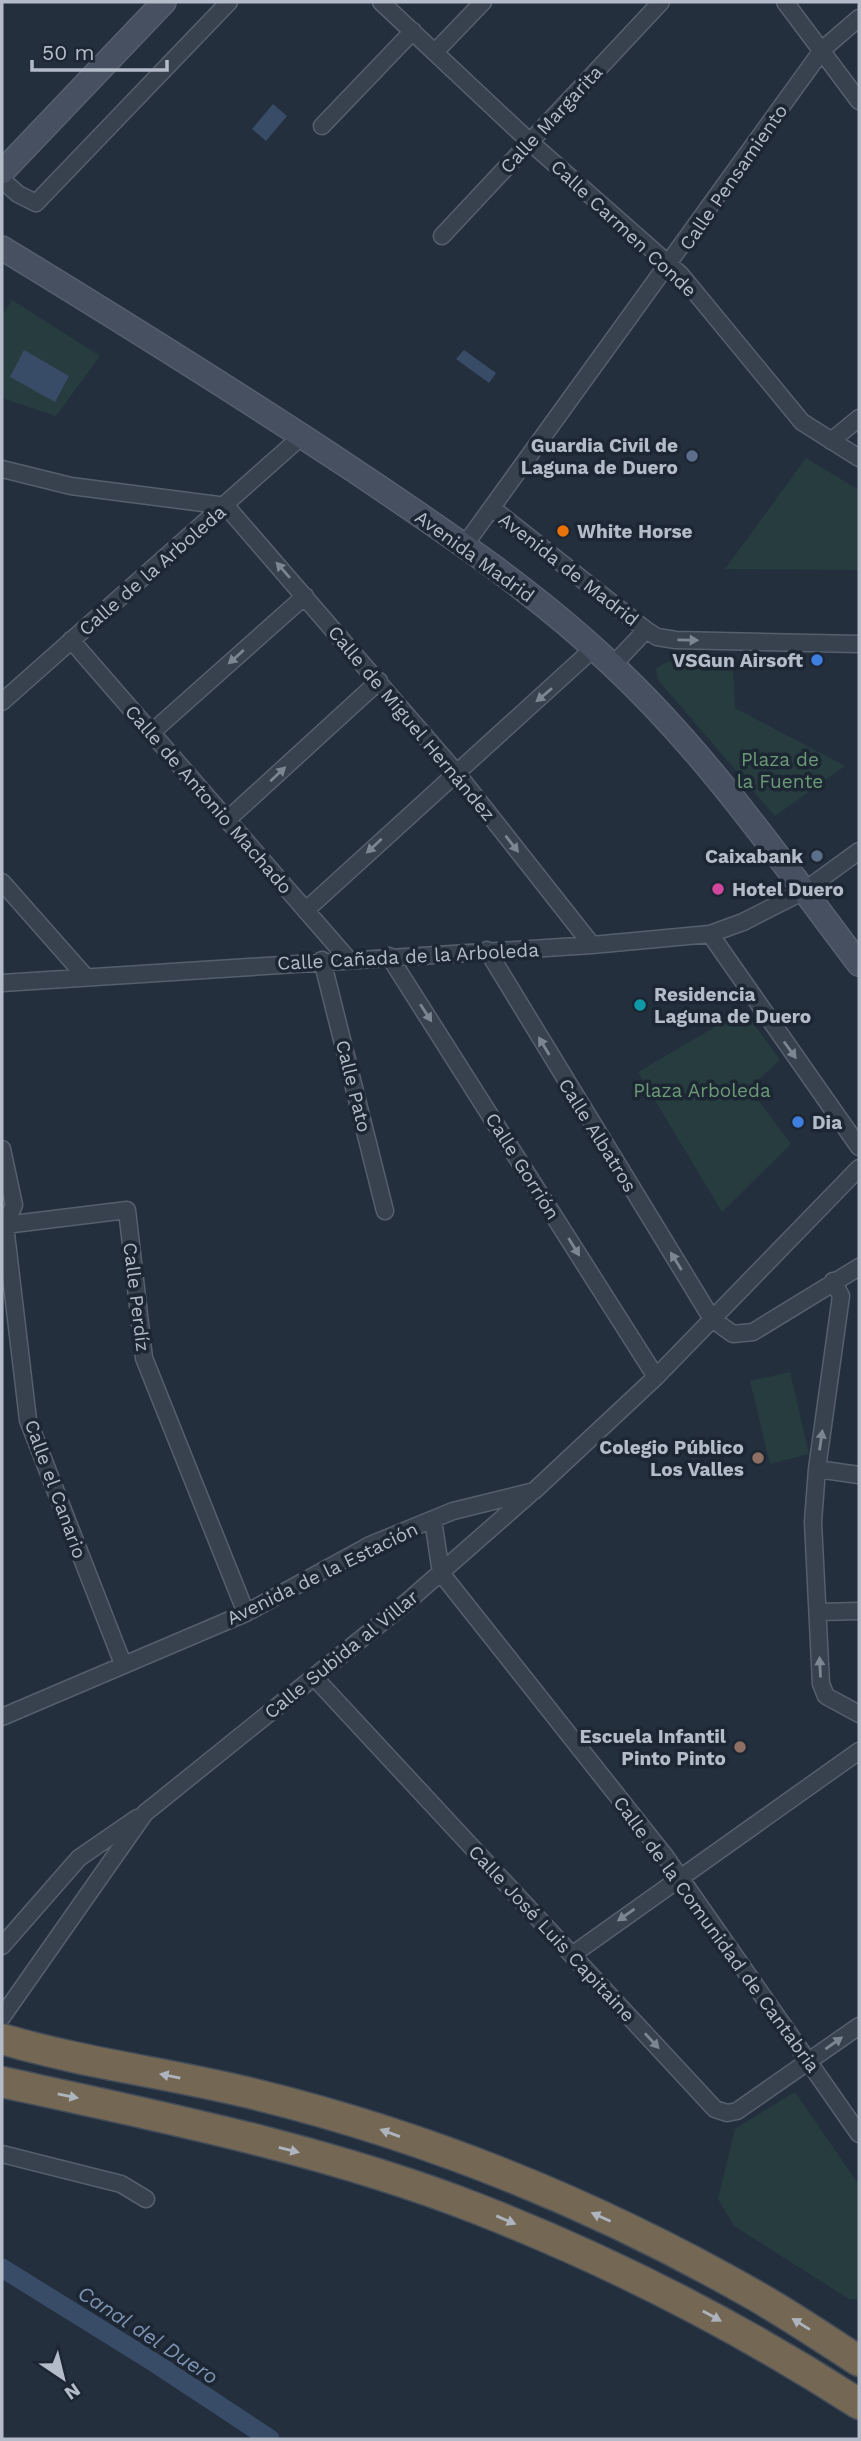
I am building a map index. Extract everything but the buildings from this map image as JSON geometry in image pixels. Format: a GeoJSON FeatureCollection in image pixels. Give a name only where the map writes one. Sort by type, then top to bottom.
{"type":"FeatureCollection","features":[{"type":"Feature","properties":{"kind":"highway"},"geometry":{"type":"LineString","coordinates":[[2,2039],[251,2093],[379,2129],[507,2175],[634,2231],[756,2296],[859,2361]]}},
{"type":"Feature","properties":{"kind":"highway"},"geometry":{"type":"LineString","coordinates":[[2,2082],[318,2157],[476,2208],[606,2263],[693,2306],[794,2362],[859,2404]]}},
{"type":"Feature","properties":{"kind":"main road"},"geometry":{"type":"LineString","coordinates":[[2,172],[164,2]]}},
{"type":"Feature","properties":{"kind":"main road","name":"Avenida Madrid"},"geometry":{"type":"LineString","coordinates":[[2,248],[302,436],[464,546],[594,648],[716,777],[764,835],[859,964]]}},
{"type":"Feature","properties":{"kind":"street"},"geometry":{"type":"LineString","coordinates":[[2,180],[18,194],[36,203],[229,2]]}},
{"type":"Feature","properties":{"kind":"street","name":"Calle Carmen Conde"},"geometry":{"type":"LineString","coordinates":[[381,2],[530,142],[670,265],[802,422],[859,458]]}},
{"type":"Feature","properties":{"kind":"street"},"geometry":{"type":"LineString","coordinates":[[435,52],[484,2]]}},
{"type":"Feature","properties":{"kind":"street","name":"Calle Margarita"},"geometry":{"type":"LineString","coordinates":[[442,236],[661,2]]}},
{"type":"Feature","properties":{"kind":"street"},"geometry":{"type":"LineString","coordinates":[[785,2],[859,101]]}},
{"type":"Feature","properties":{"kind":"street","name":"Calle Pensamiento"},"geometry":{"type":"LineString","coordinates":[[464,546],[670,265],[823,50],[859,18]]}},
{"type":"Feature","properties":{"kind":"street"},"geometry":{"type":"LineString","coordinates":[[322,126],[413,31]]}},
{"type":"Feature","properties":{"kind":"street"},"geometry":{"type":"LineString","coordinates":[[831,441],[859,418]]}},
{"type":"Feature","properties":{"kind":"street","name":"Calle de la Arboleda"},"geometry":{"type":"LineString","coordinates":[[2,702],[302,436]]}},
{"type":"Feature","properties":{"kind":"street"},"geometry":{"type":"LineString","coordinates":[[2,469],[71,486],[226,506]]}},
{"type":"Feature","properties":{"kind":"street","name":"Calle de Miguel Hernández"},"geometry":{"type":"LineString","coordinates":[[226,506],[455,771],[592,945]]}},
{"type":"Feature","properties":{"kind":"street","name":"Avenida de Madrid"},"geometry":{"type":"LineString","coordinates":[[492,509],[646,630]]}},
{"type":"Feature","properties":{"kind":"street"},"geometry":{"type":"LineString","coordinates":[[151,733],[305,596]]}},
{"type":"Feature","properties":{"kind":"street"},"geometry":{"type":"LineString","coordinates":[[612,665],[646,630],[657,637],[676,640],[859,644]]}},
{"type":"Feature","properties":{"kind":"street","name":"Calle de Antonio Machado"},"geometry":{"type":"LineString","coordinates":[[71,640],[348,958]]}},
{"type":"Feature","properties":{"kind":"street"},"geometry":{"type":"LineString","coordinates":[[306,910],[455,771],[559,682],[594,648]]}},
{"type":"Feature","properties":{"kind":"street"},"geometry":{"type":"LineString","coordinates":[[228,820],[379,681]]}},
{"type":"Feature","properties":{"kind":"street","name":"Calle Cañada de la Arboleda"},"geometry":{"type":"LineString","coordinates":[[2,983],[348,958],[592,945],[710,934],[743,922],[804,891],[859,850]]}},
{"type":"Feature","properties":{"kind":"street"},"geometry":{"type":"LineString","coordinates":[[2,882],[85,976]]}},
{"type":"Feature","properties":{"kind":"street"},"geometry":{"type":"LineString","coordinates":[[710,934],[859,1147]]}},
{"type":"Feature","properties":{"kind":"street","name":"Calle Albatros"},"geometry":{"type":"LineString","coordinates":[[487,950],[712,1319]]}},
{"type":"Feature","properties":{"kind":"street","name":"Calle Gorrión"},"geometry":{"type":"LineString","coordinates":[[389,956],[656,1377]]}},
{"type":"Feature","properties":{"kind":"street","name":"Calle Pato"},"geometry":{"type":"LineString","coordinates":[[322,960],[385,1211]]}},
{"type":"Feature","properties":{"kind":"street","name":"Calle el Canario"},"geometry":{"type":"LineString","coordinates":[[2,1149],[14,1205],[5,1225],[29,1420],[123,1664]]}},
{"type":"Feature","properties":{"kind":"street","name":"Avenida de la Estación"},"geometry":{"type":"LineString","coordinates":[[2,1717],[246,1613],[370,1545],[453,1511],[534,1491],[656,1377],[859,1168]]}},
{"type":"Feature","properties":{"kind":"street","name":"Calle Perdíz"},"geometry":{"type":"LineString","coordinates":[[5,1225],[127,1210],[144,1358],[246,1613]]}},
{"type":"Feature","properties":{"kind":"street"},"geometry":{"type":"LineString","coordinates":[[712,1319],[733,1334],[752,1332],[859,1267]]}},
{"type":"Feature","properties":{"kind":"street"},"geometry":{"type":"LineString","coordinates":[[834,1281],[841,1296],[817,1469],[813,1522],[821,1684],[826,1696],[859,1714]]}},
{"type":"Feature","properties":{"kind":"street"},"geometry":{"type":"LineString","coordinates":[[817,1469],[859,1475]]}},
{"type":"Feature","properties":{"kind":"street","name":"Calle Subida al Villar"},"geometry":{"type":"LineString","coordinates":[[2,1946],[79,1858],[145,1813],[441,1573],[534,1491]]}},
{"type":"Feature","properties":{"kind":"street"},"geometry":{"type":"LineString","coordinates":[[433,1520],[441,1573]]}},
{"type":"Feature","properties":{"kind":"street","name":"Calle de la Comunidad de Cantabria"},"geometry":{"type":"LineString","coordinates":[[441,1573],[681,1878],[859,2134]]}},
{"type":"Feature","properties":{"kind":"street"},"geometry":{"type":"LineString","coordinates":[[818,1612],[859,1611]]}},
{"type":"Feature","properties":{"kind":"street","name":"Calle José Luis Capitaine"},"geometry":{"type":"LineString","coordinates":[[313,1677],[715,2109],[727,2113],[737,2111],[859,2026]]}},
{"type":"Feature","properties":{"kind":"street"},"geometry":{"type":"LineString","coordinates":[[572,1955],[859,1751]]}},
{"type":"Feature","properties":{"kind":"street","name":"Calle Subida al Villar"},"geometry":{"type":"LineString","coordinates":[[2,2017],[145,1813]]}},
{"type":"Feature","properties":{"kind":"street"},"geometry":{"type":"LineString","coordinates":[[2,2154],[121,2184],[146,2199]]}},
{"type":"Feature","properties":{"kind":"green space"},"geometry":{"type":"Polygon","coordinates":[[[12,300],[100,356],[56,416],[2,398],[2,316],[12,300]]]}},
{"type":"Feature","properties":{"kind":"green space"},"geometry":{"type":"Polygon","coordinates":[[[806,458],[859,490],[859,570],[725,569],[806,458]]]}},
{"type":"Feature","properties":{"kind":"green space","name":"Plaza de la Fuente"},"geometry":{"type":"Polygon","coordinates":[[[671,660],[724,663],[733,667],[735,708],[845,766],[775,816],[658,680],[656,668],[671,660]]]}},
{"type":"Feature","properties":{"kind":"green space","name":"Plaza Arboleda"},"geometry":{"type":"Polygon","coordinates":[[[744,1010],[780,1060],[749,1088],[791,1144],[722,1212],[638,1072],[744,1010]]]}},
{"type":"Feature","properties":{"kind":"green space"},"geometry":{"type":"Polygon","coordinates":[[[790,1372],[809,1454],[770,1464],[750,1381],[790,1372]]]}},
{"type":"Feature","properties":{"kind":"green space"},"geometry":{"type":"Polygon","coordinates":[[[795,2092],[859,2185],[859,2299],[849,2299],[734,2226],[718,2199],[735,2129],[795,2092]]]}},
{"type":"Feature","properties":{"kind":"water"},"geometry":{"type":"Polygon","coordinates":[[[273,104],[287,116],[266,141],[252,129],[273,104]]]}},
{"type":"Feature","properties":{"kind":"water"},"geometry":{"type":"Polygon","coordinates":[[[24,350],[69,376],[55,402],[10,377],[24,350]]]}},
{"type":"Feature","properties":{"kind":"water"},"geometry":{"type":"Polygon","coordinates":[[[464,350],[496,373],[489,383],[456,359],[464,350]]]}},
{"type":"Feature","properties":{"kind":"waterway","name":"Canal del Duero"},"geometry":{"type":"LineString","coordinates":[[2,2268],[155,2363],[270,2439]]}},
{"type":"Feature","properties":{"kind":"place","name":"Guardia Civil de Laguna de Duero"},"geometry":{"type":"Point","coordinates":[692,456]}},
{"type":"Feature","properties":{"kind":"place","name":"White Horse"},"geometry":{"type":"Point","coordinates":[563,531]}},
{"type":"Feature","properties":{"kind":"place","name":"VSGun Airsoft"},"geometry":{"type":"Point","coordinates":[817,660]}},
{"type":"Feature","properties":{"kind":"place","name":"Caixabank"},"geometry":{"type":"Point","coordinates":[817,856]}},
{"type":"Feature","properties":{"kind":"place","name":"Hotel Duero"},"geometry":{"type":"Point","coordinates":[718,889]}},
{"type":"Feature","properties":{"kind":"place","name":"Residencia Laguna de Duero"},"geometry":{"type":"Point","coordinates":[640,1005]}},
{"type":"Feature","properties":{"kind":"place","name":"Dia"},"geometry":{"type":"Point","coordinates":[798,1122]}},
{"type":"Feature","properties":{"kind":"place","name":"Colegio Público Los Valles"},"geometry":{"type":"Point","coordinates":[758,1458]}},
{"type":"Feature","properties":{"kind":"place","name":"Escuela Infantil Pinto Pinto"},"geometry":{"type":"Point","coordinates":[740,1747]}}]}
